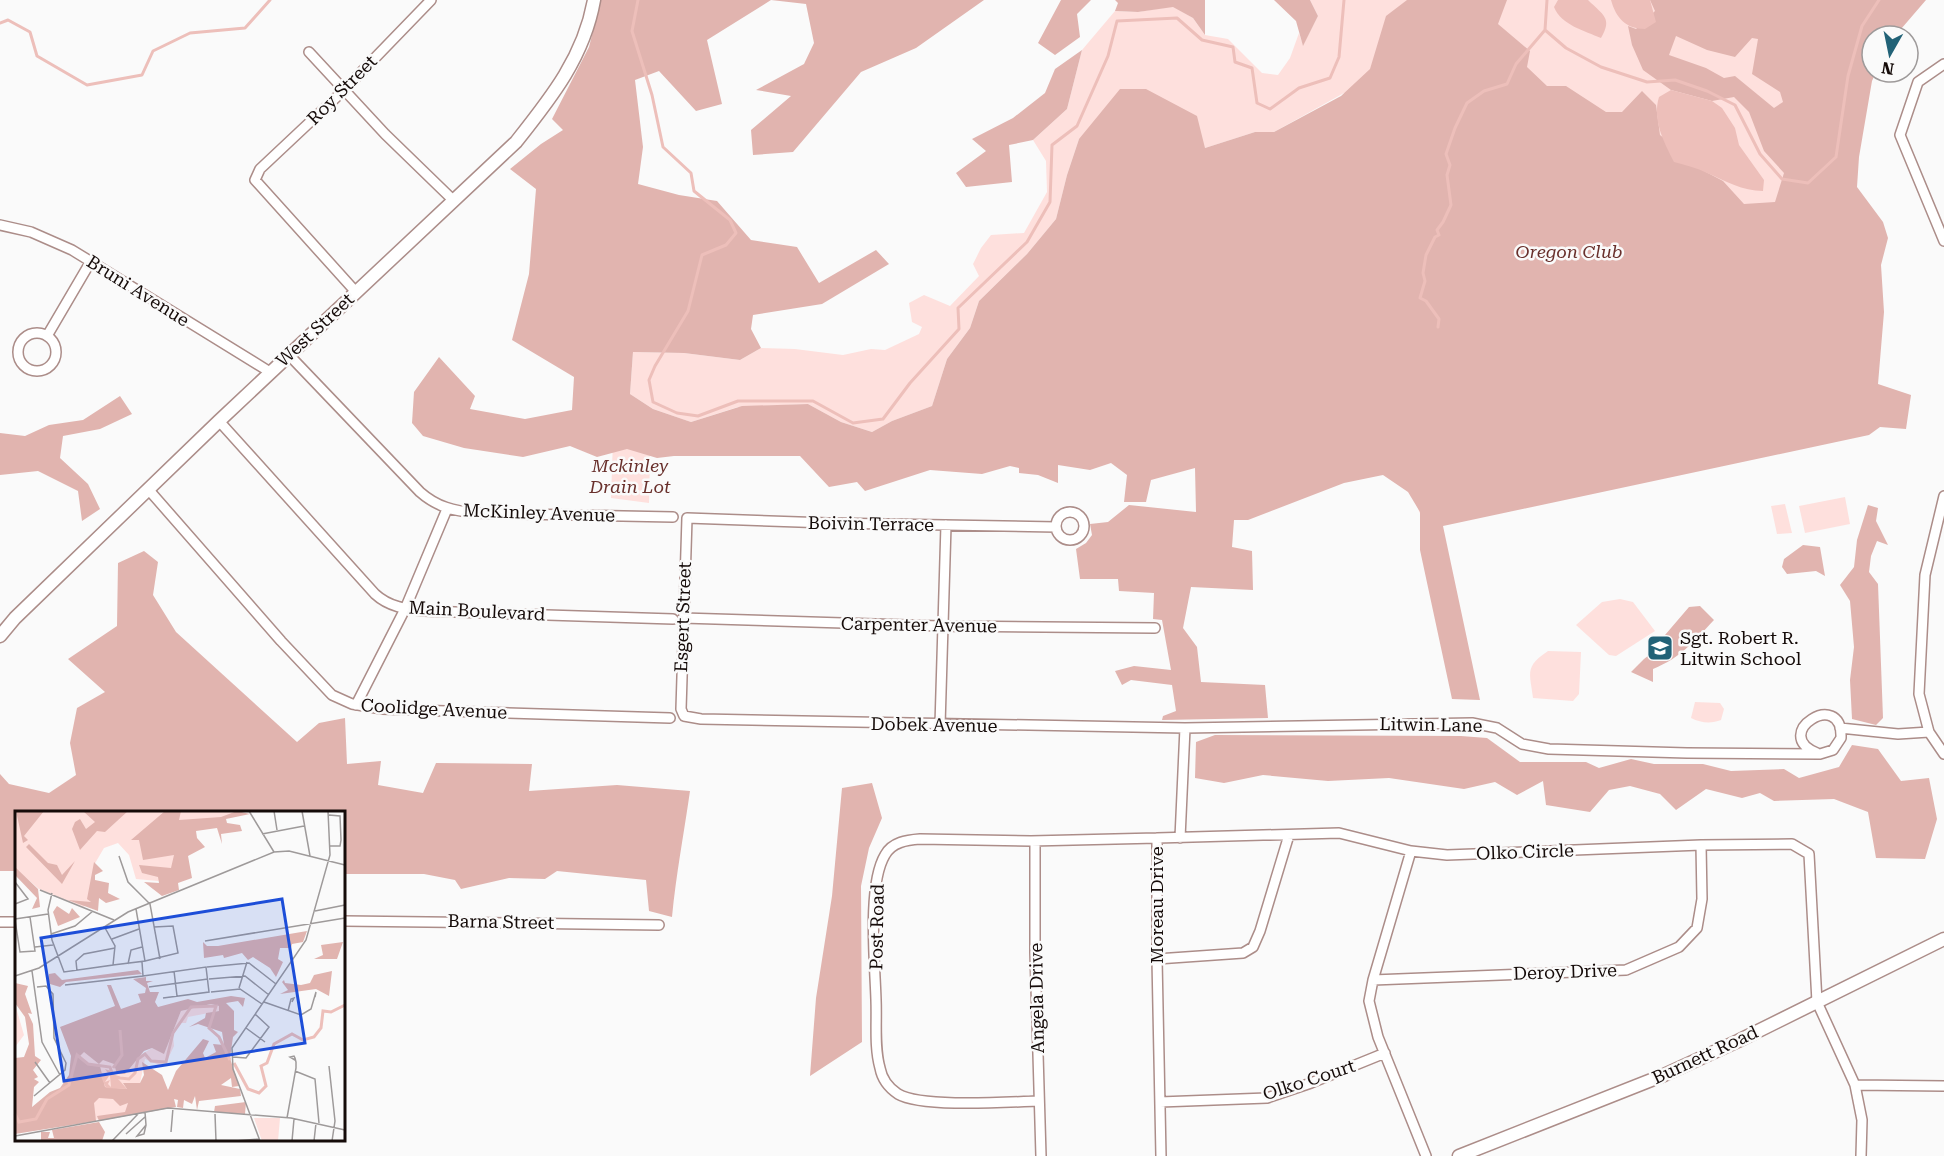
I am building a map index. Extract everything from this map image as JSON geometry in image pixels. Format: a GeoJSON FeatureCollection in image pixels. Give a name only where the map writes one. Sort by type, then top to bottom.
{"type":"FeatureCollection","features":[{"type":"Feature","properties":{"kind":"main road","name":"West Street"},"geometry":{"type":"LineString","coordinates":[[0,636],[270,372],[516,142],[556,92],[580,47],[594,0]]}},
{"type":"Feature","properties":{"kind":"main road","name":"Burnett Road"},"geometry":{"type":"LineString","coordinates":[[1459,1156],[1664,1075],[1944,939]]}},
{"type":"Feature","properties":{"kind":"street","name":"Roy Street"},"geometry":{"type":"LineString","coordinates":[[356,291],[255,180],[260,169],[343,91],[431,0]]}},
{"type":"Feature","properties":{"kind":"street"},"geometry":{"type":"LineString","coordinates":[[309,52],[343,91],[453,200]]}},
{"type":"Feature","properties":{"kind":"street"},"geometry":{"type":"LineString","coordinates":[[1944,64],[1918,82],[1900,135],[1944,241]]}},
{"type":"Feature","properties":{"kind":"street","name":"Bruni Avenue"},"geometry":{"type":"LineString","coordinates":[[0,225],[21,229],[72,250],[270,372]]}},
{"type":"Feature","properties":{"kind":"street"},"geometry":{"type":"LineString","coordinates":[[47,336],[91,261]]}},
{"type":"Feature","properties":{"kind":"street"},"geometry":{"type":"LineString","coordinates":[[33,334],[47,336],[56,347],[54,362],[41,371],[27,368],[19,356],[21,342],[33,334]]}},
{"type":"Feature","properties":{"kind":"street","name":"McKinley Avenue"},"geometry":{"type":"LineString","coordinates":[[288,355],[420,492],[447,509],[476,513],[673,517]]}},
{"type":"Feature","properties":{"kind":"street","name":"Main Boulevard"},"geometry":{"type":"LineString","coordinates":[[219,421],[375,594],[386,603],[405,609],[678,619]]}},
{"type":"Feature","properties":{"kind":"street","name":"Coolidge Avenue"},"geometry":{"type":"LineString","coordinates":[[148,489],[281,641],[339,700],[382,709],[670,718]]}},
{"type":"Feature","properties":{"kind":"street"},"geometry":{"type":"LineString","coordinates":[[1944,496],[1925,575],[1919,694],[1929,732],[1944,754]]}},
{"type":"Feature","properties":{"kind":"street"},"geometry":{"type":"LineString","coordinates":[[356,705],[405,609],[447,509]]}},
{"type":"Feature","properties":{"kind":"street","name":"Boivin Terrace"},"geometry":{"type":"LineString","coordinates":[[687,518],[1056,526]]}},
{"type":"Feature","properties":{"kind":"street","name":"Esgert Street"},"geometry":{"type":"LineString","coordinates":[[684,716],[681,709],[678,619],[687,518]]}},
{"type":"Feature","properties":{"kind":"street"},"geometry":{"type":"LineString","coordinates":[[940,725],[946,525]]}},
{"type":"Feature","properties":{"kind":"street","name":"Carpenter Avenue"},"geometry":{"type":"LineString","coordinates":[[678,619],[943,626],[1155,628]]}},
{"type":"Feature","properties":{"kind":"street"},"geometry":{"type":"LineString","coordinates":[[1824,715],[1832,718],[1840,728],[1841,738],[1836,747],[1827,753],[1817,753],[1809,749],[1803,739],[1804,727],[1808,720],[1824,715]]}},
{"type":"Feature","properties":{"kind":"street","name":"Dobek Avenue"},"geometry":{"type":"LineString","coordinates":[[684,716],[701,719],[940,725],[1185,728]]}},
{"type":"Feature","properties":{"kind":"street","name":"Litwin Lane"},"geometry":{"type":"LineString","coordinates":[[1185,728],[1476,723],[1497,728],[1522,744],[1549,748],[1687,753],[1817,753]]}},
{"type":"Feature","properties":{"kind":"street"},"geometry":{"type":"LineString","coordinates":[[1180,838],[1185,728]]}},
{"type":"Feature","properties":{"kind":"street"},"geometry":{"type":"LineString","coordinates":[[1840,728],[1898,734],[1929,732]]}},
{"type":"Feature","properties":{"kind":"street","name":"Moreau Drive"},"geometry":{"type":"LineString","coordinates":[[1161,1156],[1157,838],[1339,833],[1411,851]]}},
{"type":"Feature","properties":{"kind":"street"},"geometry":{"type":"LineString","coordinates":[[1157,959],[1243,953],[1253,947],[1289,835]]}},
{"type":"Feature","properties":{"kind":"street","name":"Post Road"},"geometry":{"type":"LineString","coordinates":[[1038,1101],[968,1103],[926,1101],[905,1097],[891,1088],[883,1078],[879,1064],[875,921],[880,866],[886,852],[894,845],[920,839],[1035,841],[1157,838]]}},
{"type":"Feature","properties":{"kind":"street","name":"Angela Drive"},"geometry":{"type":"LineString","coordinates":[[1035,841],[1038,1101],[1041,1156]]}},
{"type":"Feature","properties":{"kind":"street","name":"Olko Circle"},"geometry":{"type":"LineString","coordinates":[[1411,851],[1447,855],[1701,845],[1792,844],[1809,854],[1817,1002]]}},
{"type":"Feature","properties":{"kind":"street","name":"Deroy Drive"},"geometry":{"type":"LineString","coordinates":[[1373,980],[1626,970],[1679,947],[1697,928],[1702,899],[1701,845]]}},
{"type":"Feature","properties":{"kind":"street"},"geometry":{"type":"LineString","coordinates":[[1411,851],[1373,980],[1370,1001],[1378,1037],[1426,1156]]}},
{"type":"Feature","properties":{"kind":"street","name":"Barna Street"},"geometry":{"type":"LineString","coordinates":[[345,921],[659,925]]}},
{"type":"Feature","properties":{"kind":"street"},"geometry":{"type":"LineString","coordinates":[[1817,1002],[1855,1085],[1862,1120],[1861,1156]]}},
{"type":"Feature","properties":{"kind":"street","name":"Olko Court"},"geometry":{"type":"LineString","coordinates":[[1160,1102],[1267,1098],[1385,1053]]}},
{"type":"Feature","properties":{"kind":"street"},"geometry":{"type":"LineString","coordinates":[[1855,1085],[1944,1086]]}},
{"type":"Feature","properties":{"kind":"green space"},"geometry":{"type":"Polygon","coordinates":[[[601,0],[771,0],[707,40],[722,104],[696,111],[659,71],[635,80],[643,147],[638,184],[679,195],[717,201],[751,240],[797,247],[819,283],[876,250],[889,264],[822,304],[753,315],[751,329],[761,348],[740,360],[684,353],[633,352],[630,394],[653,409],[691,422],[742,406],[808,404],[841,422],[872,432],[892,421],[932,406],[947,359],[970,328],[979,301],[1027,254],[1056,219],[1079,139],[1120,89],[1146,89],[1197,116],[1205,148],[1255,132],[1274,132],[1341,96],[1370,69],[1386,16],[1407,0],[1507,0],[1498,24],[1530,51],[1527,67],[1547,86],[1566,86],[1606,112],[1622,112],[1642,91],[1656,105],[1660,135],[1706,172],[1723,181],[1744,204],[1775,202],[1784,173],[1764,151],[1749,112],[1734,97],[1712,101],[1671,90],[1643,70],[1632,45],[1628,26],[1636,29],[1655,11],[1650,0],[1926,0],[1905,24],[1860,24],[1860,84],[1871,84],[1859,157],[1857,187],[1883,222],[1888,238],[1881,265],[1884,312],[1878,384],[1911,395],[1906,429],[1880,427],[1869,435],[1443,526],[1480,700],[1452,699],[1420,550],[1420,512],[1408,492],[1383,475],[1344,483],[1248,520],[1234,520],[1232,547],[1252,551],[1253,590],[1191,587],[1183,628],[1197,647],[1201,682],[1265,685],[1268,718],[1162,720],[1163,716],[1176,711],[1172,685],[1131,680],[1122,685],[1115,671],[1134,666],[1171,670],[1162,620],[1153,619],[1154,593],[1119,591],[1118,579],[1080,579],[1076,549],[1086,543],[1092,535],[1090,524],[1108,522],[1129,505],[1196,512],[1195,468],[1151,480],[1146,502],[1124,502],[1127,475],[1111,463],[1090,470],[1058,465],[1058,483],[1038,475],[1019,473],[1019,468],[1010,466],[982,474],[930,470],[865,491],[857,482],[829,487],[800,456],[657,458],[627,449],[597,457],[570,446],[523,457],[464,448],[423,436],[412,423],[414,392],[439,357],[475,396],[470,409],[525,419],[572,410],[574,377],[512,340],[529,274],[536,189],[510,169],[563,130],[552,119],[589,47],[601,0]],[[1676,36],[1669,55],[1706,68],[1724,78],[1735,76],[1774,108],[1783,102],[1780,92],[1752,74],[1758,39],[1752,38],[1735,57],[1707,50],[1676,36]]]}},
{"type":"Feature","properties":{"kind":"green space"},"geometry":{"type":"Polygon","coordinates":[[[771,0],[984,0],[916,48],[861,72],[793,152],[753,155],[751,130],[791,96],[756,90],[804,64],[814,43],[806,4],[771,0]]]}},
{"type":"Feature","properties":{"kind":"green space"},"geometry":{"type":"Polygon","coordinates":[[[1061,0],[1091,0],[1077,14],[1080,37],[1055,55],[1038,43],[1061,0]]]}},
{"type":"Feature","properties":{"kind":"green space"},"geometry":{"type":"Polygon","coordinates":[[[1115,0],[1205,0],[1205,35],[1193,18],[1173,7],[1138,12],[1115,11],[1118,3],[1115,0]]]}},
{"type":"Feature","properties":{"kind":"green space"},"geometry":{"type":"Polygon","coordinates":[[[1274,0],[1310,0],[1318,16],[1303,46],[1296,21],[1274,0]]]}},
{"type":"Feature","properties":{"kind":"green space","name":"Oregon Club"},"geometry":{"type":"Polygon","coordinates":[[[1310,0],[1819,0],[1802,240],[1423,521],[1398,459],[1344,93],[1274,132],[1255,132],[1205,148],[1079,139],[1056,219],[1027,254],[979,301],[970,328],[947,359],[932,406],[892,421],[872,432],[841,422],[808,404],[738,407],[691,422],[653,409],[630,394],[633,352],[684,353],[740,360],[761,348],[795,349],[843,355],[871,349],[885,350],[919,334],[922,327],[912,322],[909,303],[924,295],[950,306],[979,276],[973,264],[991,235],[1024,233],[1047,192],[1046,161],[1033,140],[1067,109],[1082,50],[1115,11],[1138,12],[1173,6],[1193,18],[1205,35],[1228,39],[1262,73],[1278,75],[1290,58],[1299,33],[1303,45],[1318,16],[1310,0]]]}},
{"type":"Feature","properties":{"kind":"green space"},"geometry":{"type":"Polygon","coordinates":[[[1082,50],[1067,109],[1033,140],[1009,145],[1012,182],[966,187],[956,173],[986,151],[972,139],[1013,118],[1045,93],[1055,69],[1082,50]]]}},
{"type":"Feature","properties":{"kind":"green space"},"geometry":{"type":"Polygon","coordinates":[[[120,396],[132,414],[100,429],[63,436],[60,458],[88,484],[100,509],[82,521],[78,491],[38,471],[0,475],[0,433],[25,436],[49,425],[83,420],[120,396]]]}},
{"type":"Feature","properties":{"kind":"green space","name":"Mckinley Drain Lot"},"geometry":{"type":"Polygon","coordinates":[[[613,439],[650,455],[649,503],[611,498],[613,439]]]}},
{"type":"Feature","properties":{"kind":"green space"},"geometry":{"type":"Polygon","coordinates":[[[1845,497],[1850,524],[1805,533],[1799,506],[1845,497]]]}},
{"type":"Feature","properties":{"kind":"green space"},"geometry":{"type":"Polygon","coordinates":[[[1785,504],[1792,533],[1777,534],[1771,506],[1785,504]]]}},
{"type":"Feature","properties":{"kind":"green space"},"geometry":{"type":"Polygon","coordinates":[[[1868,505],[1878,508],[1876,521],[1888,545],[1877,541],[1871,556],[1869,572],[1878,584],[1883,718],[1876,725],[1852,719],[1850,680],[1854,647],[1850,601],[1840,585],[1854,567],[1857,540],[1868,505]]]}},
{"type":"Feature","properties":{"kind":"green space"},"geometry":{"type":"Polygon","coordinates":[[[1803,545],[1820,547],[1825,576],[1816,571],[1787,574],[1782,567],[1784,559],[1803,545]]]}},
{"type":"Feature","properties":{"kind":"green space"},"geometry":{"type":"Polygon","coordinates":[[[144,551],[158,562],[153,595],[176,632],[297,742],[319,723],[345,718],[347,764],[381,761],[378,785],[423,793],[436,763],[532,764],[529,791],[617,785],[690,791],[672,917],[649,911],[646,880],[557,871],[545,879],[509,878],[461,889],[455,880],[424,874],[345,874],[345,811],[15,811],[15,871],[0,871],[0,774],[9,784],[49,793],[76,775],[70,743],[77,708],[105,692],[68,659],[117,626],[118,563],[144,551]]]}},
{"type":"Feature","properties":{"kind":"green space"},"geometry":{"type":"Polygon","coordinates":[[[1620,599],[1633,602],[1655,631],[1616,656],[1609,655],[1576,625],[1602,602],[1620,599]]]}},
{"type":"Feature","properties":{"kind":"green space"},"geometry":{"type":"Polygon","coordinates":[[[1700,606],[1714,620],[1680,654],[1653,669],[1653,682],[1631,672],[1663,644],[1665,635],[1689,607],[1700,606]]]}},
{"type":"Feature","properties":{"kind":"green space"},"geometry":{"type":"Polygon","coordinates":[[[1548,651],[1581,652],[1579,694],[1573,701],[1533,698],[1530,671],[1535,662],[1548,651]]]}},
{"type":"Feature","properties":{"kind":"green space"},"geometry":{"type":"Polygon","coordinates":[[[1695,702],[1720,703],[1724,709],[1721,720],[1706,722],[1691,718],[1695,702]]]}},
{"type":"Feature","properties":{"kind":"green space"},"geometry":{"type":"Polygon","coordinates":[[[1215,735],[1461,736],[1487,738],[1520,762],[1586,762],[1599,768],[1631,759],[1654,764],[1703,764],[1731,771],[1784,769],[1799,778],[1839,767],[1852,745],[1878,749],[1901,781],[1929,778],[1937,819],[1925,859],[1876,858],[1868,812],[1834,799],[1774,801],[1760,793],[1742,798],[1706,789],[1676,810],[1660,794],[1630,786],[1609,790],[1590,812],[1546,805],[1543,781],[1517,795],[1495,782],[1464,789],[1389,778],[1328,781],[1263,775],[1224,783],[1195,778],[1196,742],[1215,735]]]}},
{"type":"Feature","properties":{"kind":"green space"},"geometry":{"type":"Polygon","coordinates":[[[872,783],[882,818],[869,848],[861,886],[862,1042],[810,1076],[816,998],[832,896],[842,788],[872,783]]]}},
{"type":"Feature","properties":{"kind":"shaded area"},"geometry":{"type":"Polygon","coordinates":[[[1558,0],[1588,0],[1605,17],[1606,26],[1601,38],[1574,27],[1562,18],[1554,7],[1558,0]]]}},
{"type":"Feature","properties":{"kind":"shaded area"},"geometry":{"type":"Polygon","coordinates":[[[1611,0],[1650,0],[1656,22],[1645,29],[1627,25],[1619,17],[1611,0]]]}},
{"type":"Feature","properties":{"kind":"shaded area"},"geometry":{"type":"Polygon","coordinates":[[[1671,90],[1712,101],[1722,108],[1735,128],[1739,145],[1764,180],[1763,191],[1741,187],[1674,162],[1660,131],[1657,114],[1659,97],[1671,90]]]}},
{"type":"Feature","properties":{"kind":"waterway"},"geometry":{"type":"LineString","coordinates":[[0,23],[8,20],[30,32],[37,56],[87,85],[142,75],[153,51],[190,33],[245,28],[270,0]]}},
{"type":"Feature","properties":{"kind":"waterway"},"geometry":{"type":"LineString","coordinates":[[638,0],[632,31],[652,95],[663,147],[691,173],[694,191],[730,220],[736,233],[726,245],[702,255],[688,311],[649,380],[653,402],[677,413],[698,416],[738,401],[813,401],[853,423],[883,419],[910,383],[959,329],[958,308],[1027,242],[1050,202],[1052,145],[1077,126],[1108,56],[1117,21],[1177,18],[1202,40],[1233,47],[1235,62],[1252,68],[1257,103],[1270,109],[1299,88],[1330,78],[1339,57],[1344,0]]}},
{"type":"Feature","properties":{"kind":"waterway"},"geometry":{"type":"LineString","coordinates":[[1547,0],[1545,30],[1566,48],[1601,67],[1647,82],[1675,80],[1707,91],[1735,105],[1760,154],[1782,179],[1808,183],[1836,157],[1848,76],[1862,26],[1879,0]]}},
{"type":"Feature","properties":{"kind":"waterway"},"geometry":{"type":"LineString","coordinates":[[1438,327],[1439,319],[1426,301],[1420,298],[1425,281],[1423,273],[1426,255],[1435,237],[1439,235],[1437,230],[1451,205],[1447,175],[1450,165],[1446,154],[1455,128],[1467,103],[1484,91],[1507,84],[1516,64],[1545,30]]}},
{"type":"Feature","properties":{"kind":"place","name":"Sgt. Robert R. Litwin School"},"geometry":{"type":"Point","coordinates":[1660,648]}}]}
